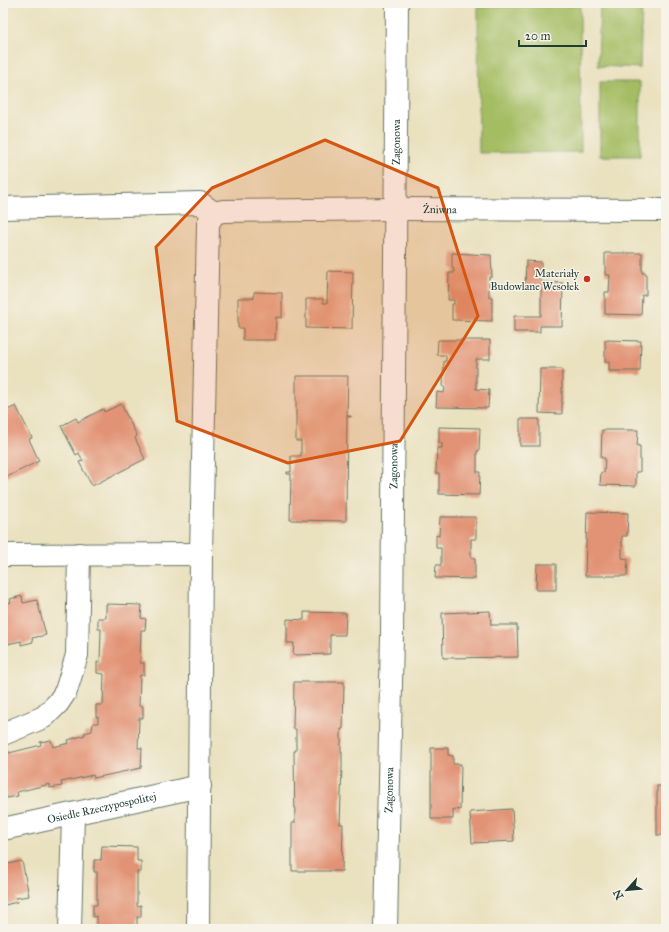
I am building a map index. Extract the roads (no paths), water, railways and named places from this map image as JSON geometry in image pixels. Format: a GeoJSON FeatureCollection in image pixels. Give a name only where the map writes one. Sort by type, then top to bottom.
{"type":"FeatureCollection","features":[{"type":"Feature","properties":{"kind":"street","name":"Zagonowa"},"geometry":{"type":"LineString","coordinates":[[386,929],[392,635],[398,3]]}},
{"type":"Feature","properties":{"kind":"street"},"geometry":{"type":"LineString","coordinates":[[3,208],[200,203],[214,213],[208,224],[202,554],[198,929]]}},
{"type":"Feature","properties":{"kind":"street","name":"Żniwna"},"geometry":{"type":"LineString","coordinates":[[214,213],[223,211],[395,209],[666,210]]}},
{"type":"Feature","properties":{"kind":"street"},"geometry":{"type":"LineString","coordinates":[[3,734],[44,717],[58,703],[66,691],[77,655],[79,554]]}},
{"type":"Feature","properties":{"kind":"street"},"geometry":{"type":"LineString","coordinates":[[3,555],[202,554]]}},
{"type":"Feature","properties":{"kind":"street","name":"Osiedle Rzeczypospolitej"},"geometry":{"type":"LineString","coordinates":[[3,829],[73,815],[200,786]]}},
{"type":"Feature","properties":{"kind":"street"},"geometry":{"type":"LineString","coordinates":[[70,929],[73,815]]}},
{"type":"Feature","properties":{"kind":"place","name":"Materiały Budowlane Wesołek"},"geometry":{"type":"Point","coordinates":[587,279]}}]}
